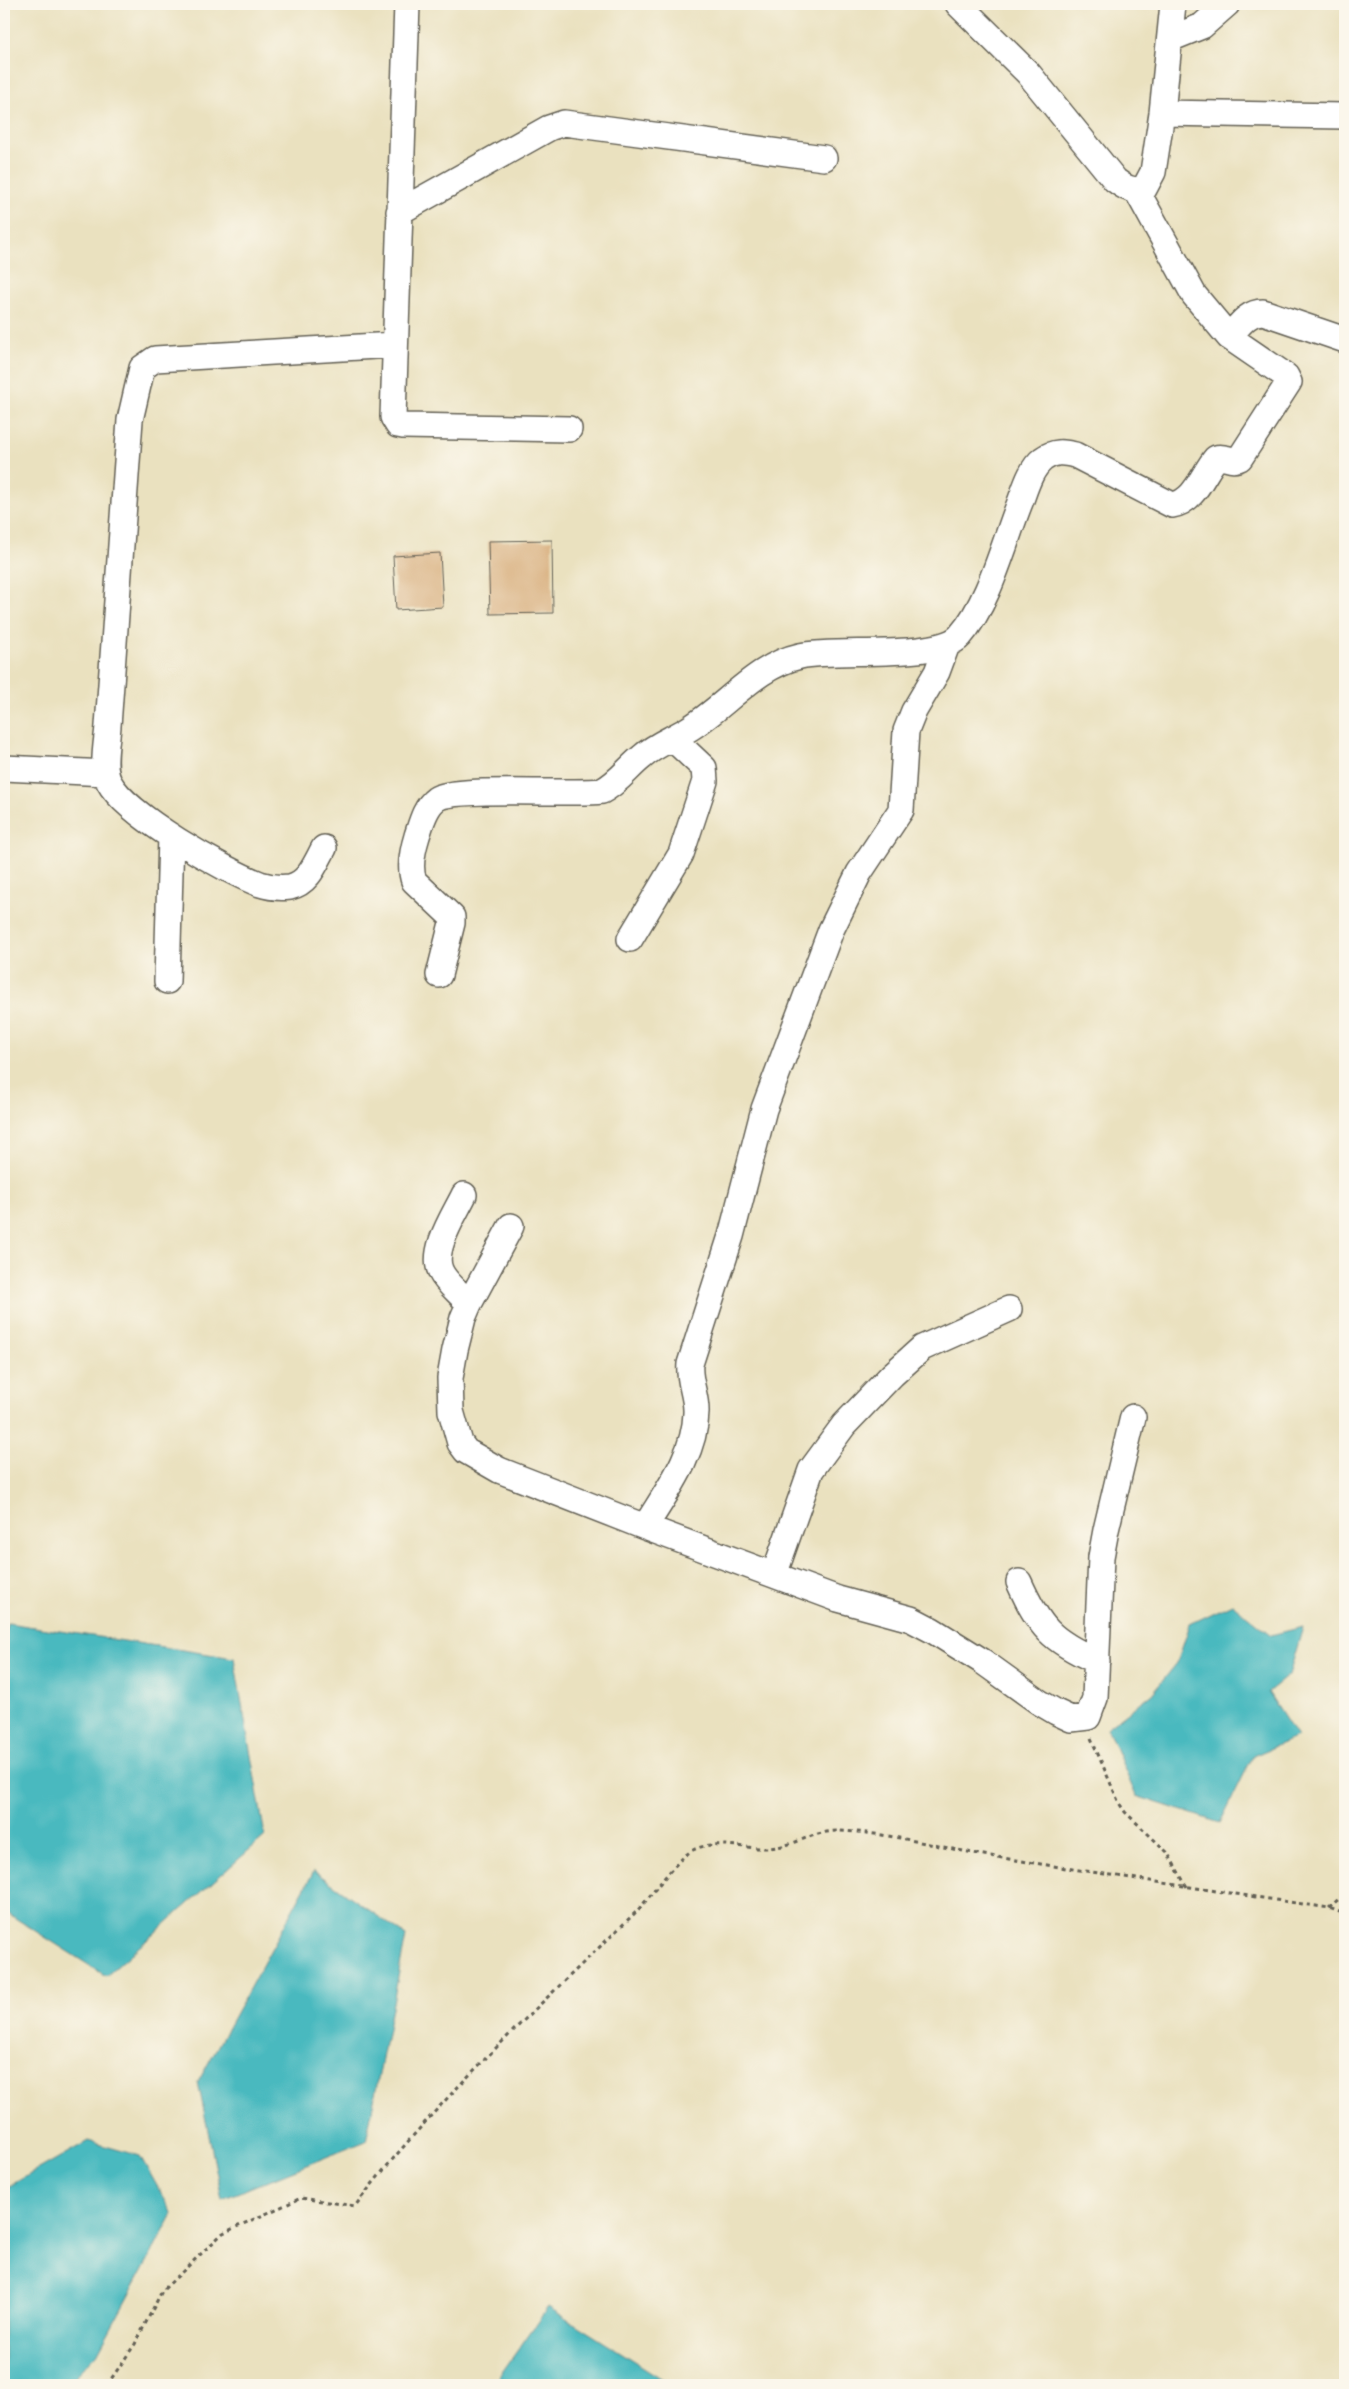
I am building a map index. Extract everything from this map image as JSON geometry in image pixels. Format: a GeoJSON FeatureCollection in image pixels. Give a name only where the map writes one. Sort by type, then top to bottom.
{"type":"FeatureCollection","features":[{"type":"Feature","properties":{"kind":"street"},"geometry":{"type":"LineString","coordinates":[[407,4],[393,417],[398,425],[569,429]]}},
{"type":"Feature","properties":{"kind":"street"},"geometry":{"type":"LineString","coordinates":[[958,4],[1028,73],[1115,180],[1124,187],[1137,191],[1144,189],[1150,182],[1162,113],[1173,4]]}},
{"type":"Feature","properties":{"kind":"street"},"geometry":{"type":"LineString","coordinates":[[1170,38],[1202,26],[1227,4]]}},
{"type":"Feature","properties":{"kind":"street"},"geometry":{"type":"LineString","coordinates":[[1162,113],[1345,116]]}},
{"type":"Feature","properties":{"kind":"street"},"geometry":{"type":"LineString","coordinates":[[399,212],[549,128],[564,123],[824,158]]}},
{"type":"Feature","properties":{"kind":"street"},"geometry":{"type":"LineString","coordinates":[[439,975],[452,917],[414,881],[412,875],[415,844],[430,804],[438,798],[467,793],[602,791],[612,786],[642,756],[688,730],[766,670],[784,661],[802,656],[827,653],[925,649],[947,645],[958,637],[982,600],[1031,477],[1044,458],[1062,451],[1075,455],[1172,505],[1184,501],[1194,491],[1216,458],[1221,456],[1235,460],[1240,458],[1290,382],[1286,376],[1229,337],[1194,295],[1137,191]]}},
{"type":"Feature","properties":{"kind":"street"},"geometry":{"type":"LineString","coordinates":[[1229,337],[1246,318],[1255,312],[1263,312],[1345,340]]}},
{"type":"Feature","properties":{"kind":"street"},"geometry":{"type":"LineString","coordinates":[[324,848],[307,878],[299,884],[272,887],[242,876],[171,836],[123,801],[108,781],[106,773],[130,420],[142,368],[156,359],[394,345]]}},
{"type":"Feature","properties":{"kind":"street"},"geometry":{"type":"LineString","coordinates":[[645,1527],[684,1459],[692,1440],[697,1408],[688,1374],[690,1364],[731,1236],[764,1109],[831,930],[859,873],[897,819],[901,810],[906,731],[914,711],[936,672],[947,645]]}},
{"type":"Feature","properties":{"kind":"street"},"geometry":{"type":"LineString","coordinates":[[630,939],[681,854],[705,781],[704,768],[672,738]]}},
{"type":"Feature","properties":{"kind":"street"},"geometry":{"type":"LineString","coordinates":[[4,768],[106,773]]}},
{"type":"Feature","properties":{"kind":"street"},"geometry":{"type":"LineString","coordinates":[[167,981],[171,836]]}},
{"type":"Feature","properties":{"kind":"street"},"geometry":{"type":"LineString","coordinates":[[464,1195],[442,1243],[438,1260],[441,1272],[470,1304]]}},
{"type":"Feature","properties":{"kind":"street"},"geometry":{"type":"LineString","coordinates":[[511,1226],[463,1318],[450,1378],[451,1411],[460,1443],[466,1451],[499,1470],[645,1527],[838,1599],[911,1619],[982,1661],[1039,1702],[1071,1719],[1088,1717],[1093,1706],[1097,1661],[1101,1557],[1133,1417]]}},
{"type":"Feature","properties":{"kind":"street"},"geometry":{"type":"LineString","coordinates":[[774,1575],[810,1470],[844,1425],[897,1370],[922,1348],[1009,1309]]}},
{"type":"Feature","properties":{"kind":"street"},"geometry":{"type":"LineString","coordinates":[[1019,1582],[1032,1611],[1047,1631],[1074,1651],[1097,1661]]}},
{"type":"Feature","properties":{"kind":"path"},"geometry":{"type":"LineString","coordinates":[[1083,1718],[1119,1803],[1137,1824],[1167,1852],[1187,1886]]}},
{"type":"Feature","properties":{"kind":"path"},"geometry":{"type":"LineString","coordinates":[[106,2385],[135,2344],[162,2291],[223,2233],[301,2198],[355,2206],[387,2164],[491,2054],[643,1904],[690,1851],[711,1845],[781,1847],[797,1844],[825,1832],[866,1833],[946,1849],[1329,1908],[1345,1914]]}},
{"type":"Feature","properties":{"kind":"path"},"geometry":{"type":"LineString","coordinates":[[1329,1908],[1345,1894]]}},
{"type":"Feature","properties":{"kind":"water"},"geometry":{"type":"Polygon","coordinates":[[[1232,1604],[1271,1635],[1303,1627],[1289,1675],[1268,1692],[1297,1737],[1253,1756],[1220,1823],[1136,1796],[1107,1728],[1152,1694],[1177,1663],[1190,1624],[1232,1604]]]}},
{"type":"Feature","properties":{"kind":"water"},"geometry":{"type":"Polygon","coordinates":[[[8,1623],[234,1658],[265,1836],[106,1976],[4,1911],[4,1642],[8,1623]]]}},
{"type":"Feature","properties":{"kind":"water"},"geometry":{"type":"Polygon","coordinates":[[[314,1871],[406,1936],[366,2141],[222,2199],[198,2082],[314,1871]]]}},
{"type":"Feature","properties":{"kind":"water"},"geometry":{"type":"Polygon","coordinates":[[[88,2141],[140,2156],[173,2214],[97,2354],[67,2385],[4,2385],[4,2189],[88,2141]]]}},
{"type":"Feature","properties":{"kind":"water"},"geometry":{"type":"Polygon","coordinates":[[[548,2307],[672,2385],[493,2385],[548,2307]]]}},
{"type":"Feature","properties":{"kind":"building"},"geometry":{"type":"Polygon","coordinates":[[[552,540],[553,613],[490,614],[488,541],[552,540]]]}},
{"type":"Feature","properties":{"kind":"building"},"geometry":{"type":"Polygon","coordinates":[[[440,553],[443,607],[396,610],[393,556],[440,553]]]}}]}
